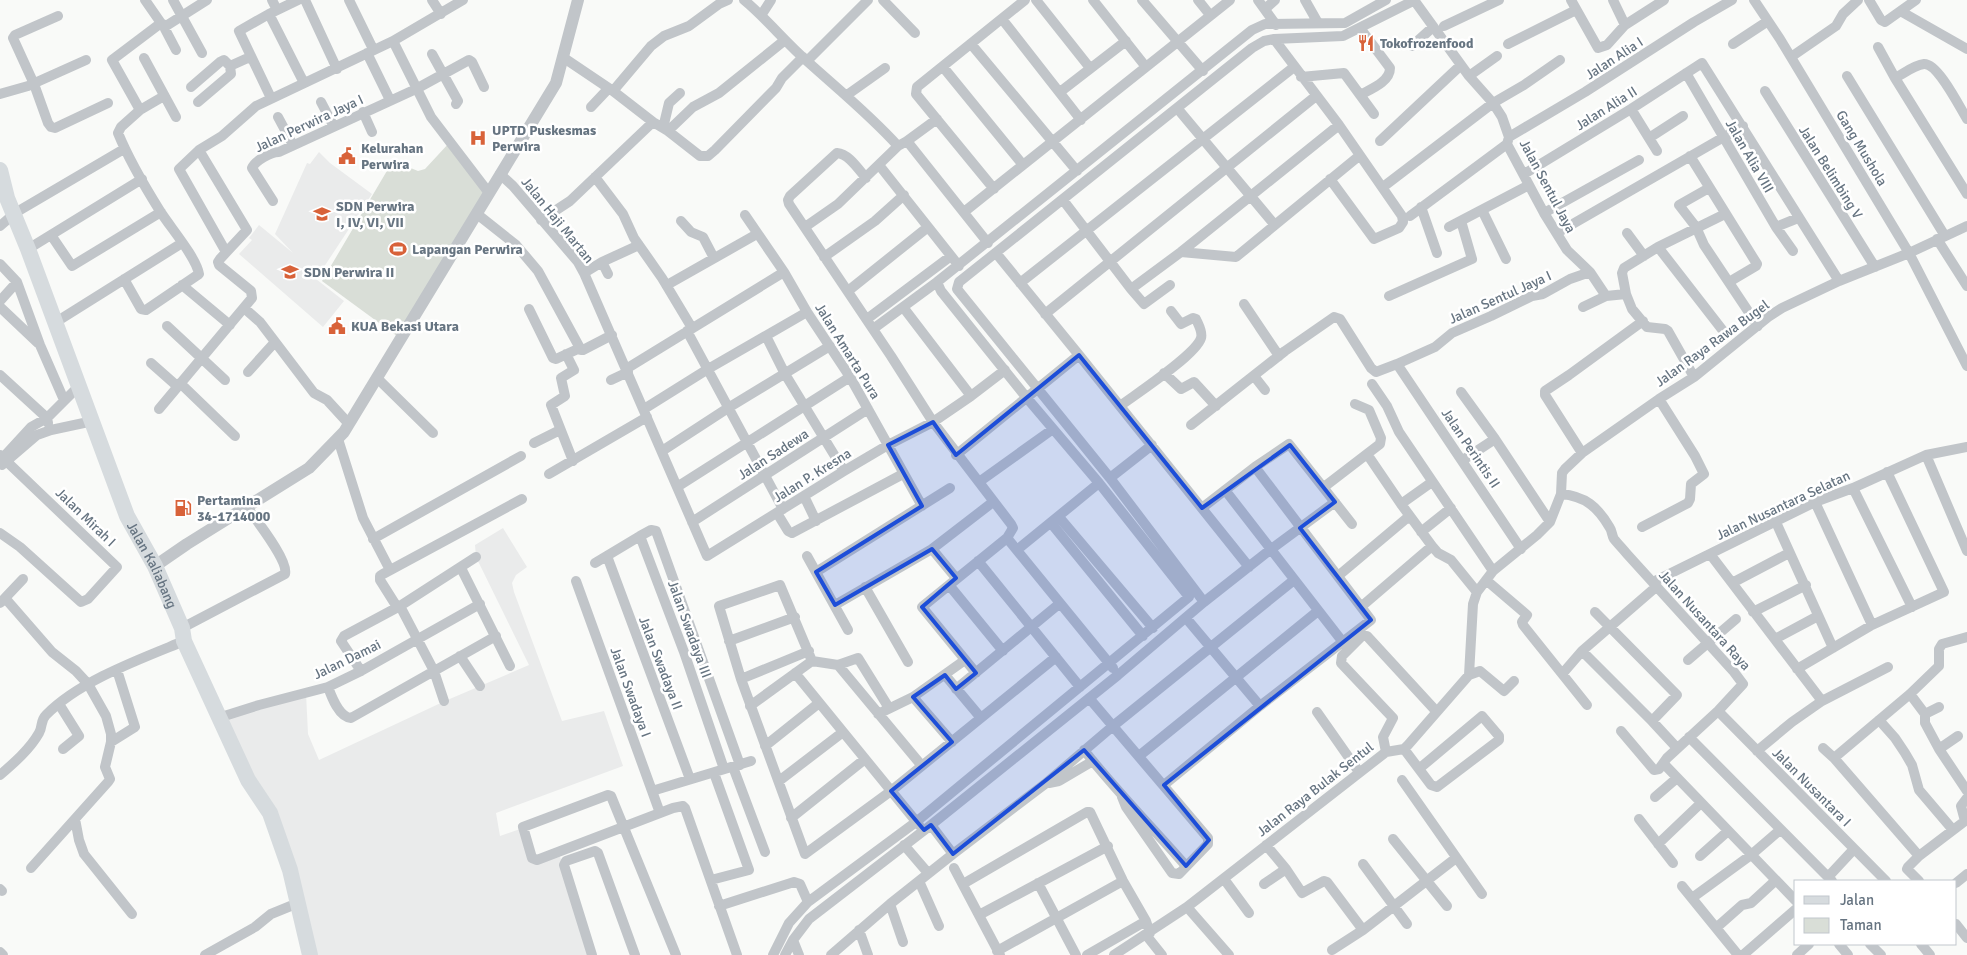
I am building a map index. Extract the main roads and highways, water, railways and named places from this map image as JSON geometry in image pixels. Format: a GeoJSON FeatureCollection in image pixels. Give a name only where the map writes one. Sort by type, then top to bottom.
{"type":"FeatureCollection","features":[{"type":"Feature","properties":{"kind":"main road","name":"Jalan Kaliabang"},"geometry":{"type":"LineString","coordinates":[[0,170],[3,201],[14,213],[127,516],[155,566],[218,718],[248,780],[270,813],[290,870],[310,955]]}},
{"type":"Feature","properties":{"kind":"place","name":"Tokofrozenfood"},"geometry":{"type":"Point","coordinates":[1366,43]}},
{"type":"Feature","properties":{"kind":"place","name":"UPTD Puskesmas Perwira"},"geometry":{"type":"Point","coordinates":[478,138]}},
{"type":"Feature","properties":{"kind":"place","name":"Kelurahan Perwira"},"geometry":{"type":"Point","coordinates":[347,156]}},
{"type":"Feature","properties":{"kind":"place","name":"SDN Perwira I, IV, VI, VII"},"geometry":{"type":"Point","coordinates":[322,214]}},
{"type":"Feature","properties":{"kind":"place","name":"Lapangan Perwira"},"geometry":{"type":"Point","coordinates":[398,249]}},
{"type":"Feature","properties":{"kind":"place","name":"SDN Perwira II"},"geometry":{"type":"Point","coordinates":[290,272]}},
{"type":"Feature","properties":{"kind":"place","name":"KUA Bekasi Utara"},"geometry":{"type":"Point","coordinates":[337,326]}},
{"type":"Feature","properties":{"kind":"place","name":"Pertamina 34-1714000"},"geometry":{"type":"Point","coordinates":[183,508]}}]}
